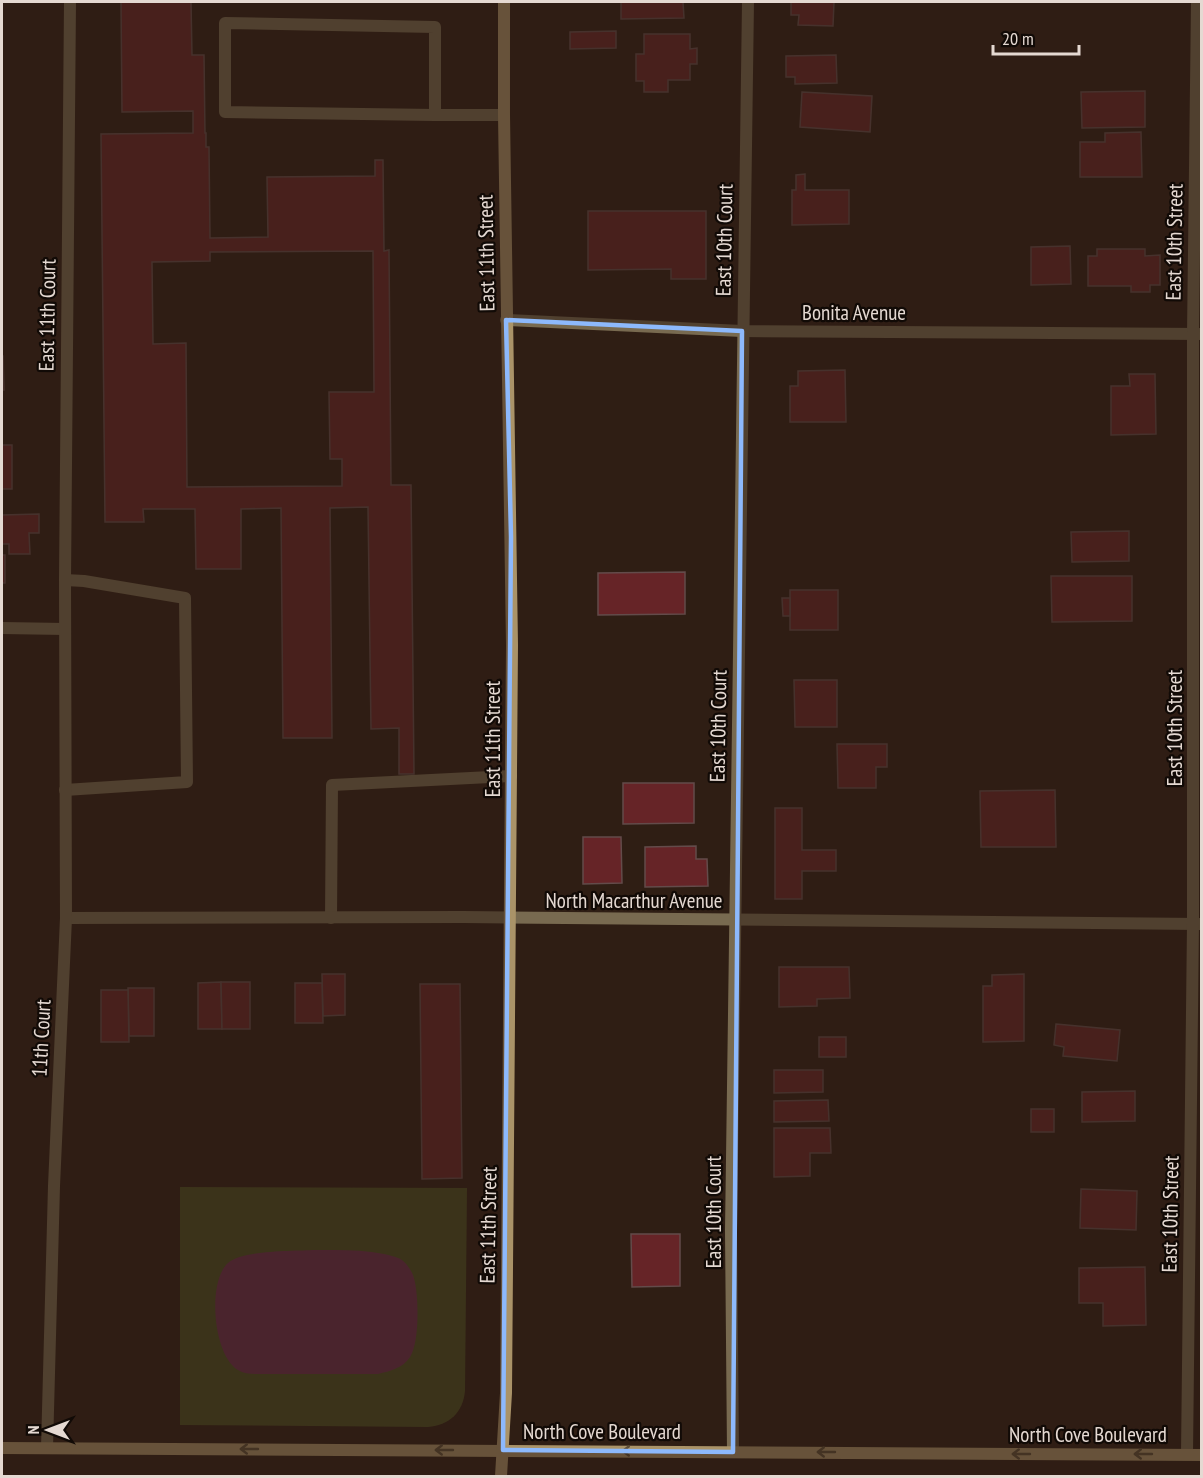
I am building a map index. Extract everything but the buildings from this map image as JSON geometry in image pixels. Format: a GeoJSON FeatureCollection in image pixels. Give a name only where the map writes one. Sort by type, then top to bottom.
{"type":"FeatureCollection","features":[{"type":"Feature","properties":{"kind":"main road","name":"East 11th Street"},"geometry":{"type":"LineString","coordinates":[[501,1476],[506,1393],[511,776],[511,548],[504,2]]}},
{"type":"Feature","properties":{"kind":"main road","name":"North Cove Boulevard"},"geometry":{"type":"LineString","coordinates":[[2,1448],[1202,1455]]}},
{"type":"Feature","properties":{"kind":"street","name":"East 11th Court"},"geometry":{"type":"LineString","coordinates":[[65,629],[70,2]]}},
{"type":"Feature","properties":{"kind":"street","name":"East 10th Court"},"geometry":{"type":"LineString","coordinates":[[733,1452],[731,1231],[748,2]]}},
{"type":"Feature","properties":{"kind":"street","name":"East 10th Street"},"geometry":{"type":"LineString","coordinates":[[1187,1454],[1197,924],[1197,2]]}},
{"type":"Feature","properties":{"kind":"street"},"geometry":{"type":"LineString","coordinates":[[435,115],[435,27],[225,23],[225,112],[435,115],[504,115]]}},
{"type":"Feature","properties":{"kind":"street","name":"Bonita Avenue"},"geometry":{"type":"LineString","coordinates":[[507,320],[742,331],[1197,334]]}},
{"type":"Feature","properties":{"kind":"street"},"geometry":{"type":"LineString","coordinates":[[65,580],[84,581],[185,598],[186,782],[65,790]]}},
{"type":"Feature","properties":{"kind":"street"},"geometry":{"type":"LineString","coordinates":[[2,628],[65,629]]}},
{"type":"Feature","properties":{"kind":"street","name":"11th Court"},"geometry":{"type":"LineString","coordinates":[[47,1448],[54,1186],[66,918],[65,629]]}},
{"type":"Feature","properties":{"kind":"street"},"geometry":{"type":"LineString","coordinates":[[331,918],[332,785],[511,776]]}},
{"type":"Feature","properties":{"kind":"street","name":"North Macarthur Avenue"},"geometry":{"type":"LineString","coordinates":[[66,918],[510,918],[1197,924]]}},
{"type":"Feature","properties":{"kind":"highlighted area"},"geometry":{"type":"Polygon","coordinates":[[[506,320],[742,331],[733,1452],[503,1450],[511,537],[506,320]]]}},
{"type":"Feature","properties":{"kind":"green space"},"geometry":{"type":"Polygon","coordinates":[[[180,1187],[467,1188],[465,1391],[461,1405],[454,1416],[436,1426],[428,1427],[180,1425],[180,1187]]]}},
{"type":"Feature","properties":{"kind":"shaded area"},"geometry":{"type":"Polygon","coordinates":[[[315,1250],[375,1252],[396,1257],[407,1265],[415,1283],[418,1316],[416,1340],[410,1357],[404,1364],[378,1374],[256,1374],[240,1371],[230,1362],[218,1335],[216,1318],[215,1301],[221,1272],[228,1263],[235,1259],[257,1253],[315,1250]]]}}]}
